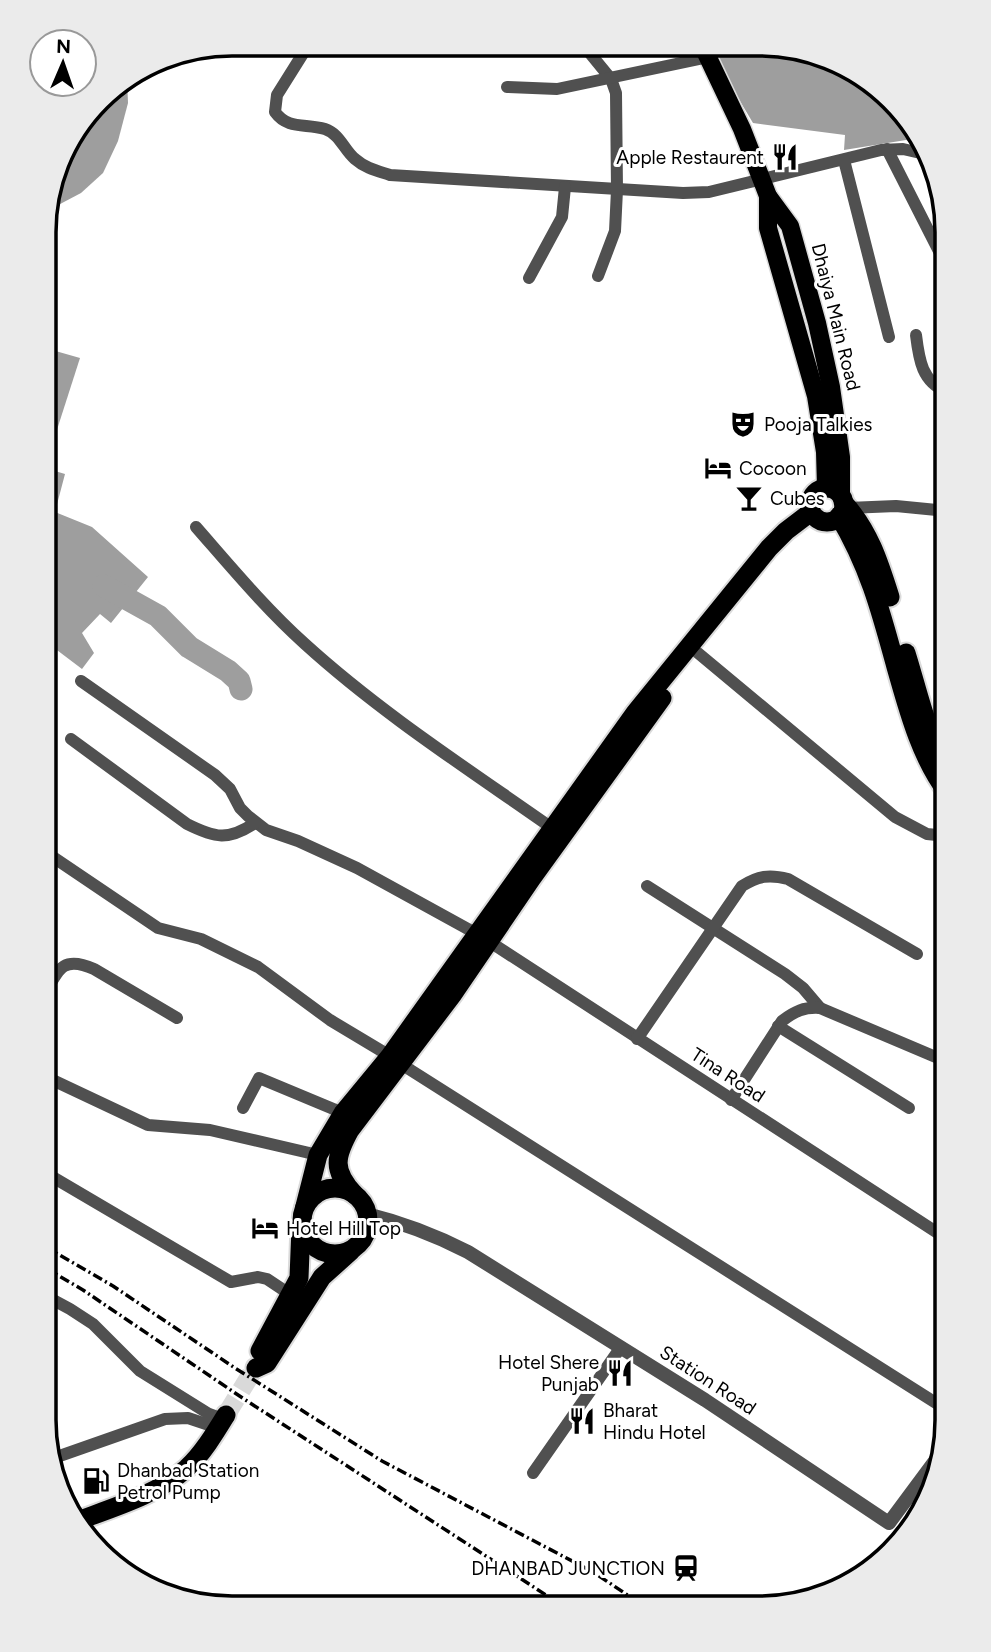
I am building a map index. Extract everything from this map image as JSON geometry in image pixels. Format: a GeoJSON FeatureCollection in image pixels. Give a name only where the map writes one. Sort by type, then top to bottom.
{"type":"FeatureCollection","features":[{"type":"Feature","properties":{"kind":"highway"},"geometry":{"type":"LineString","coordinates":[[483,938],[532,878],[698,653],[781,554],[833,506]]}},
{"type":"Feature","properties":{"kind":"highway"},"geometry":{"type":"LineString","coordinates":[[833,506],[864,527],[872,544],[921,706],[935,742]]}},
{"type":"Feature","properties":{"kind":"highway"},"geometry":{"type":"LineString","coordinates":[[396,1060],[342,1113],[318,1155],[299,1233],[299,1278],[257,1356],[255,1369],[267,1363],[328,1270],[358,1245],[366,1231],[365,1206],[343,1182],[338,1172],[341,1147],[396,1060],[483,938],[552,828],[627,723],[697,634],[778,540],[833,506]]}},
{"type":"Feature","properties":{"kind":"highway","name":"Dhaiya Main Road"},"geometry":{"type":"LineString","coordinates":[[833,506],[863,560],[908,710],[935,771]]}},
{"type":"Feature","properties":{"kind":"highway"},"geometry":{"type":"LineString","coordinates":[[354,1194],[338,1188],[323,1191],[310,1200],[304,1214],[307,1238],[319,1250],[326,1253],[343,1253],[358,1245]]}},
{"type":"Feature","properties":{"kind":"highway"},"geometry":{"type":"LineString","coordinates":[[86,1518],[170,1481],[189,1466],[222,1420]]}},
{"type":"Feature","properties":{"kind":"highway"},"geometry":{"type":"LineString","coordinates":[[79,1507],[169,1470],[189,1466]]}},
{"type":"Feature","properties":{"kind":"main road","name":"Dhaiya Main Road"},"geometry":{"type":"LineString","coordinates":[[708,56],[768,197],[768,228],[816,396],[833,506]]}},
{"type":"Feature","properties":{"kind":"street"},"geometry":{"type":"LineString","coordinates":[[302,56],[278,95],[275,112],[288,124],[325,129],[337,136],[354,159],[390,175],[617,190],[709,192],[887,149],[915,152]]}},
{"type":"Feature","properties":{"kind":"street"},"geometry":{"type":"LineString","coordinates":[[592,56],[611,79],[616,93],[615,231],[598,276]]}},
{"type":"Feature","properties":{"kind":"street"},"geometry":{"type":"LineString","coordinates":[[507,87],[557,89],[611,79],[692,56]]}},
{"type":"Feature","properties":{"kind":"street"},"geometry":{"type":"LineString","coordinates":[[887,149],[935,243]]}},
{"type":"Feature","properties":{"kind":"street"},"geometry":{"type":"LineString","coordinates":[[844,160],[889,337]]}},
{"type":"Feature","properties":{"kind":"street"},"geometry":{"type":"LineString","coordinates":[[529,278],[562,217],[565,187]]}},
{"type":"Feature","properties":{"kind":"street"},"geometry":{"type":"LineString","coordinates":[[916,335],[924,372],[929,382],[935,385]]}},
{"type":"Feature","properties":{"kind":"street"},"geometry":{"type":"LineString","coordinates":[[833,506],[896,506],[935,510]]}},
{"type":"Feature","properties":{"kind":"street"},"geometry":{"type":"LineString","coordinates":[[196,527],[249,589],[305,644],[416,732],[552,828]]}},
{"type":"Feature","properties":{"kind":"street"},"geometry":{"type":"LineString","coordinates":[[698,653],[895,817],[927,834],[935,835]]}},
{"type":"Feature","properties":{"kind":"street"},"geometry":{"type":"LineString","coordinates":[[71,739],[187,824],[205,833],[220,836],[238,834],[255,824],[240,808],[230,789],[215,775],[81,681]]}},
{"type":"Feature","properties":{"kind":"street","name":"Tina Road"},"geometry":{"type":"LineString","coordinates":[[255,824],[357,868],[483,938],[935,1231]]}},
{"type":"Feature","properties":{"kind":"street"},"geometry":{"type":"LineString","coordinates":[[56,859],[158,928],[201,939],[258,967],[330,1020],[935,1402]]}},
{"type":"Feature","properties":{"kind":"street"},"geometry":{"type":"LineString","coordinates":[[637,1039],[741,886],[755,878],[771,875],[788,879],[917,954]]}},
{"type":"Feature","properties":{"kind":"street"},"geometry":{"type":"LineString","coordinates":[[647,886],[785,974],[803,988],[820,1008]]}},
{"type":"Feature","properties":{"kind":"street"},"geometry":{"type":"LineString","coordinates":[[56,974],[69,963],[80,963],[177,1018]]}},
{"type":"Feature","properties":{"kind":"street"},"geometry":{"type":"LineString","coordinates":[[731,1100],[778,1026],[794,1012],[806,1007],[820,1008],[935,1057]]}},
{"type":"Feature","properties":{"kind":"street"},"geometry":{"type":"LineString","coordinates":[[778,1026],[909,1108]]}},
{"type":"Feature","properties":{"kind":"street"},"geometry":{"type":"LineString","coordinates":[[243,1108],[259,1077],[342,1113]]}},
{"type":"Feature","properties":{"kind":"street"},"geometry":{"type":"LineString","coordinates":[[56,1082],[148,1125],[210,1129],[318,1155]]}},
{"type":"Feature","properties":{"kind":"street"},"geometry":{"type":"LineString","coordinates":[[56,1179],[231,1282],[258,1277],[267,1279],[291,1295]]}},
{"type":"Feature","properties":{"kind":"street","name":"Station Road"},"geometry":{"type":"LineString","coordinates":[[367,1214],[433,1234],[468,1252],[759,1435],[889,1523],[928,1471]]}},
{"type":"Feature","properties":{"kind":"street"},"geometry":{"type":"LineString","coordinates":[[56,1301],[93,1324],[141,1371],[208,1414],[222,1420]]}},
{"type":"Feature","properties":{"kind":"street"},"geometry":{"type":"LineString","coordinates":[[533,1473],[621,1347]]}},
{"type":"Feature","properties":{"kind":"street"},"geometry":{"type":"LineString","coordinates":[[60,1456],[165,1419],[222,1420]]}},
{"type":"Feature","properties":{"kind":"shaded area"},"geometry":{"type":"Polygon","coordinates":[[[713,56],[782,58],[826,69],[866,92],[884,107],[909,141],[844,150],[845,135],[753,123],[713,56]]]}},
{"type":"Feature","properties":{"kind":"shaded area"},"geometry":{"type":"Polygon","coordinates":[[[127,90],[128,103],[118,141],[103,173],[81,193],[59,205],[65,175],[80,144],[107,107],[127,90]]]}},
{"type":"Feature","properties":{"kind":"shaded area"},"geometry":{"type":"Polygon","coordinates":[[[56,351],[80,358],[56,433],[56,351]]]}},
{"type":"Feature","properties":{"kind":"shaded area"},"geometry":{"type":"Polygon","coordinates":[[[56,471],[65,474],[56,508],[56,471]]]}},
{"type":"Feature","properties":{"kind":"shaded area"},"geometry":{"type":"Polygon","coordinates":[[[56,512],[92,527],[148,577],[111,623],[100,614],[82,633],[94,653],[82,669],[56,649],[56,512]]]}},
{"type":"Feature","properties":{"kind":"waterway"},"geometry":{"type":"LineString","coordinates":[[104,586],[158,616],[189,647],[228,671],[239,681],[241,689]]}},
{"type":"Feature","properties":{"kind":"tunnel"},"geometry":{"type":"LineString","coordinates":[[226,1415],[253,1371]]}},
{"type":"Feature","properties":{"kind":"railway"},"geometry":{"type":"LineString","coordinates":[[56,1253],[113,1286],[235,1368],[382,1461],[593,1572],[629,1596]]}},
{"type":"Feature","properties":{"kind":"railway"},"geometry":{"type":"LineString","coordinates":[[56,1274],[548,1596]]}},
{"type":"Feature","properties":{"kind":"place","name":"Apple Restaurent"},"geometry":{"type":"Point","coordinates":[785,157]}},
{"type":"Feature","properties":{"kind":"place","name":"Pooja Talkies"},"geometry":{"type":"Point","coordinates":[743,424]}},
{"type":"Feature","properties":{"kind":"place","name":"Cocoon"},"geometry":{"type":"Point","coordinates":[718,468]}},
{"type":"Feature","properties":{"kind":"place","name":"Cubes"},"geometry":{"type":"Point","coordinates":[749,498]}},
{"type":"Feature","properties":{"kind":"place","name":"Hotel Hill Top"},"geometry":{"type":"Point","coordinates":[265,1228]}},
{"type":"Feature","properties":{"kind":"place","name":"Hotel Shere Punjab"},"geometry":{"type":"Point","coordinates":[620,1373]}},
{"type":"Feature","properties":{"kind":"place","name":"Bharat Hindu Hotel"},"geometry":{"type":"Point","coordinates":[582,1421]}},
{"type":"Feature","properties":{"kind":"place","name":"Dhanbad Station Petrol Pump"},"geometry":{"type":"Point","coordinates":[96,1481]}},
{"type":"Feature","properties":{"kind":"place","name":"DHANBAD JUNCTION"},"geometry":{"type":"Point","coordinates":[686,1568]}}]}
